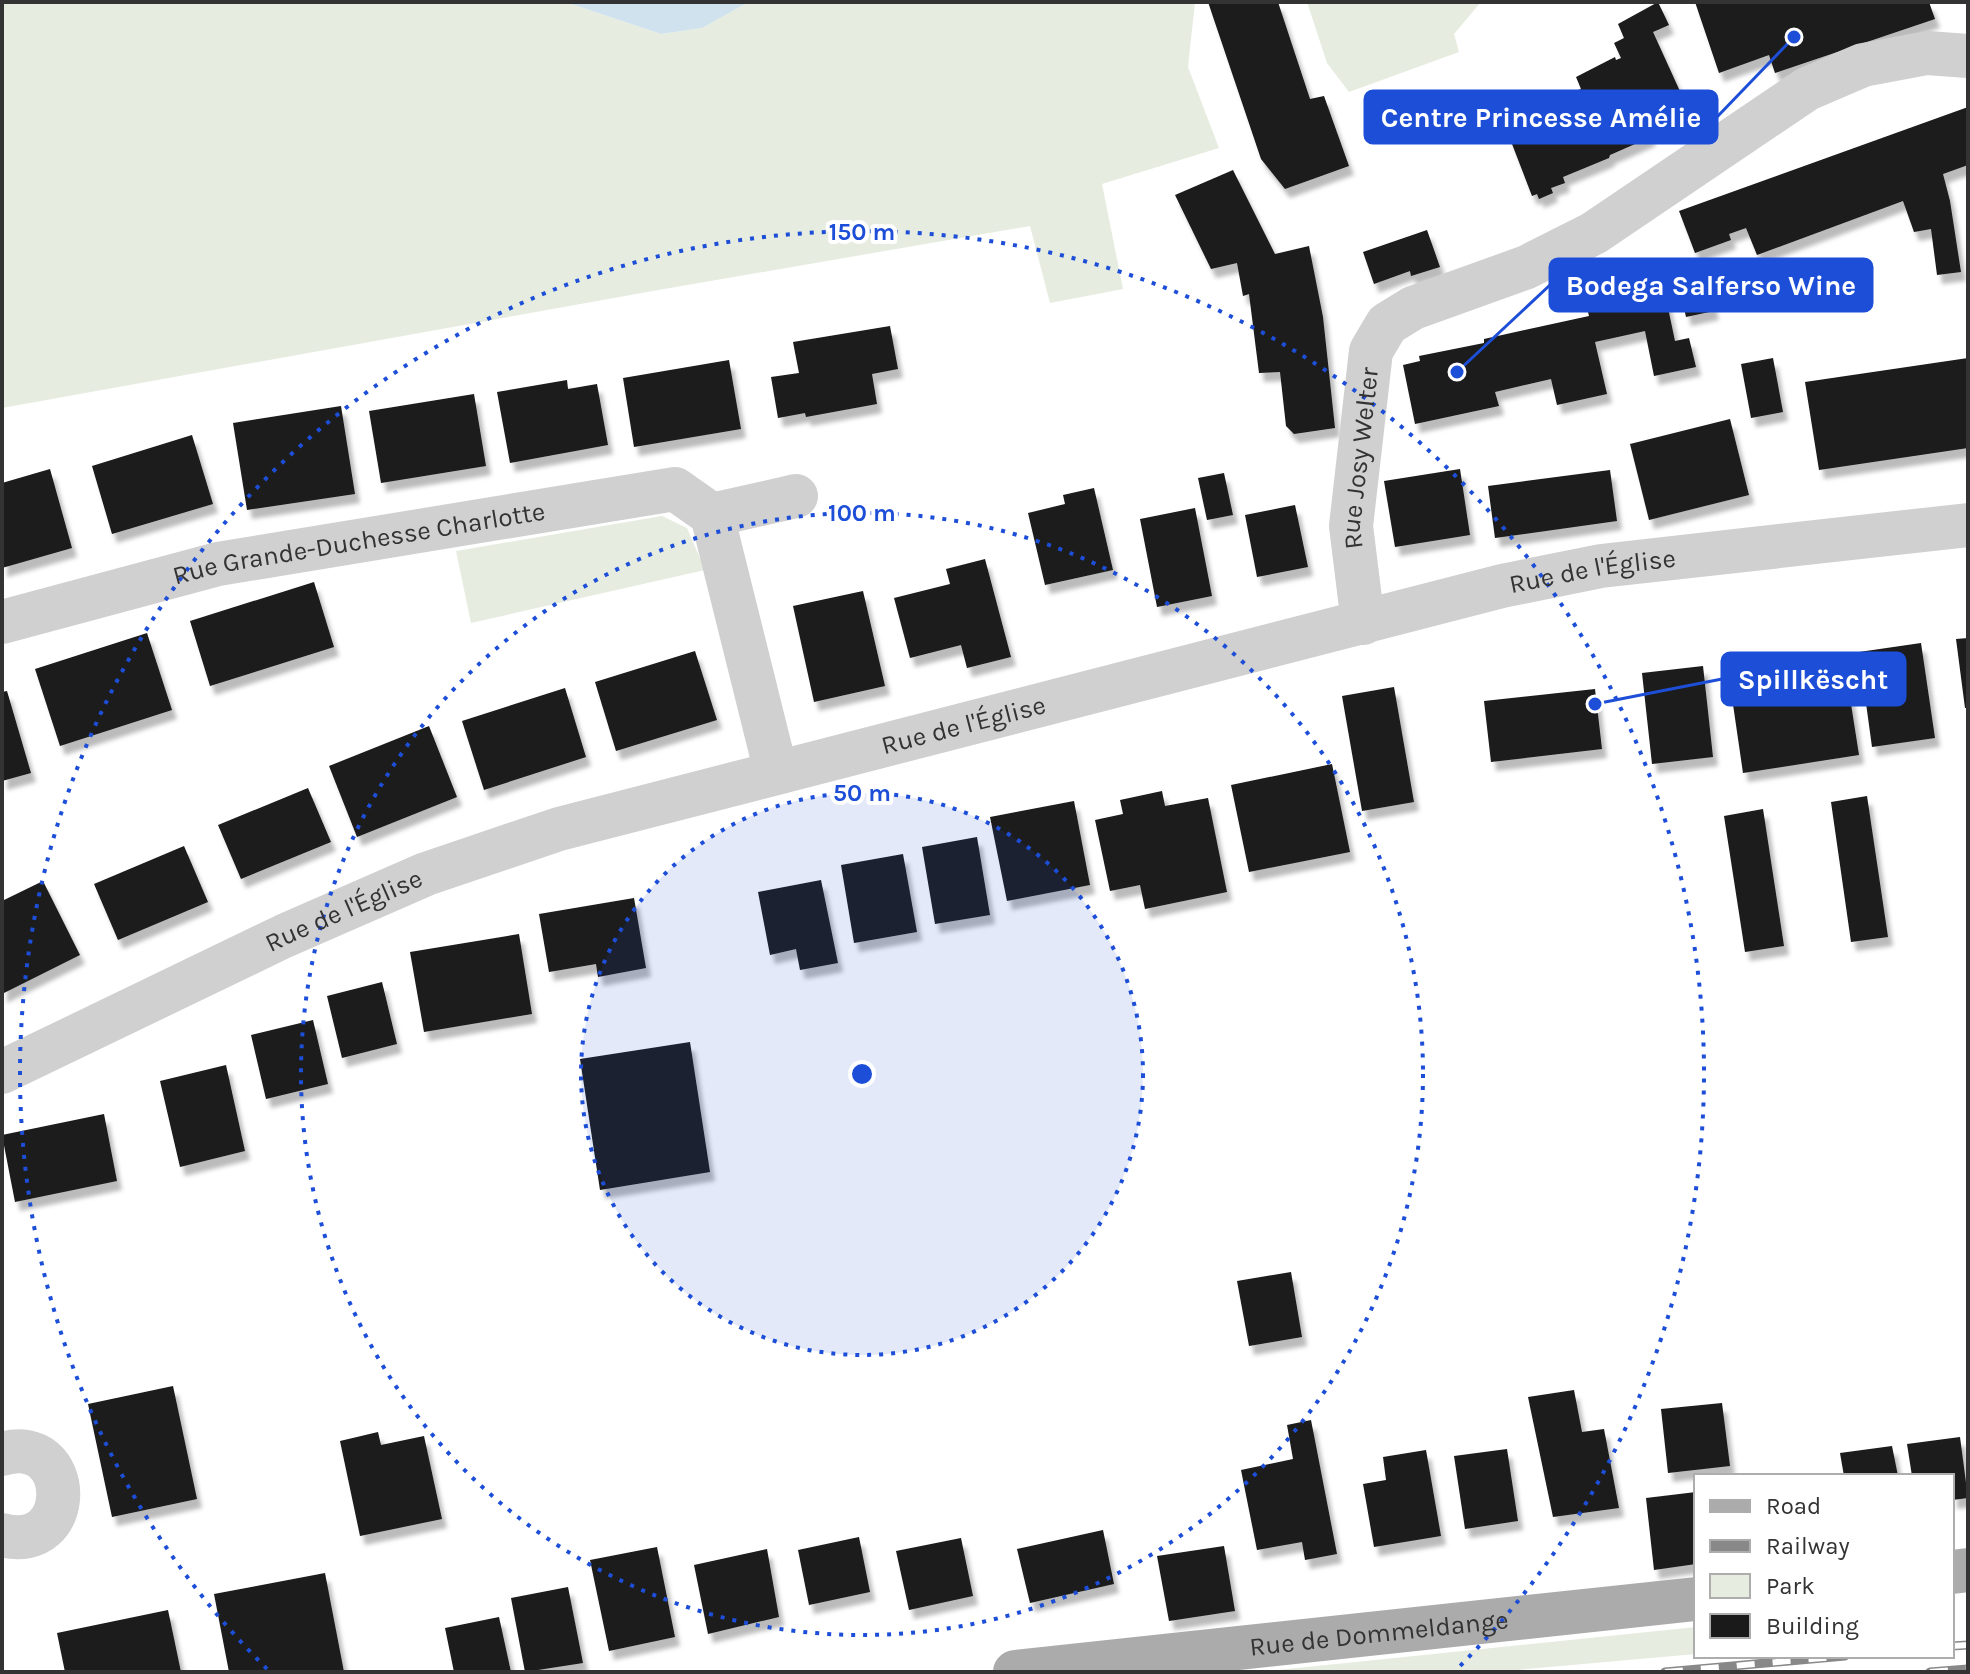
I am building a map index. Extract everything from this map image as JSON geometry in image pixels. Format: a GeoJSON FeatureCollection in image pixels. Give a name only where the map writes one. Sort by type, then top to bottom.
{"type":"FeatureCollection","features":[{"type":"Feature","properties":{"kind":"main road","name":"Rue de Dommeldange"},"geometry":{"type":"LineString","coordinates":[[1015,1672],[1694,1599]]}},
{"type":"Feature","properties":{"kind":"street","name":"Rue Josy Welter"},"geometry":{"type":"LineString","coordinates":[[1363,623],[1351,526],[1371,351],[1387,324],[1413,308],[1527,267],[1594,233],[1807,89],[1863,65],[1927,53],[1968,56]]}},
{"type":"Feature","properties":{"kind":"street","name":"Rue Grande-Duchesse Charlotte"},"geometry":{"type":"LineString","coordinates":[[2,622],[218,564],[675,489],[712,515]]}},
{"type":"Feature","properties":{"kind":"street"},"geometry":{"type":"LineString","coordinates":[[776,772],[712,515],[796,496]]}},
{"type":"Feature","properties":{"kind":"street","name":"Rue de l'Église"},"geometry":{"type":"LineString","coordinates":[[2,1072],[284,936],[426,874],[559,829],[1502,586],[1601,566],[1968,525]]}},
{"type":"Feature","properties":{"kind":"street"},"geometry":{"type":"LineString","coordinates":[[2,1535],[15,1538],[41,1530],[51,1521],[60,1496],[53,1470],[44,1461],[32,1454],[3,1448]]}},
{"type":"Feature","properties":{"kind":"green space"},"geometry":{"type":"Polygon","coordinates":[[[2,2],[565,2],[661,34],[702,28],[749,2],[1195,2],[1188,67],[1219,148],[1102,184],[1123,289],[1050,303],[1030,226],[2,408],[2,2]]]}},
{"type":"Feature","properties":{"kind":"green space"},"geometry":{"type":"Polygon","coordinates":[[[1307,2],[1481,2],[1454,34],[1459,52],[1349,92],[1327,63],[1307,2]]]}},
{"type":"Feature","properties":{"kind":"green space"},"geometry":{"type":"Polygon","coordinates":[[[662,516],[687,528],[705,570],[471,623],[456,551],[662,516]]]}},
{"type":"Feature","properties":{"kind":"green space"},"geometry":{"type":"Polygon","coordinates":[[[1694,1627],[1694,1654],[1494,1672],[1257,1672],[1694,1627]]]}},
{"type":"Feature","properties":{"kind":"water"},"geometry":{"type":"Polygon","coordinates":[[[565,2],[749,2],[702,28],[661,34],[565,2]]]}},
{"type":"Feature","properties":{"kind":"building"},"geometry":{"type":"Polygon","coordinates":[[[1208,2],[1278,2],[1310,99],[1324,96],[1349,166],[1285,189],[1261,159],[1208,2]]]}},
{"type":"Feature","properties":{"kind":"building"},"geometry":{"type":"Polygon","coordinates":[[[1658,2],[1669,25],[1653,32],[1689,111],[1648,131],[1651,137],[1563,177],[1565,183],[1551,188],[1553,193],[1539,199],[1537,194],[1532,196],[1502,118],[1581,89],[1576,77],[1615,57],[1616,60],[1621,58],[1614,43],[1624,38],[1618,24],[1658,2]]]}},
{"type":"Feature","properties":{"kind":"building"},"geometry":{"type":"Polygon","coordinates":[[[1695,2],[1929,2],[1935,19],[1775,73],[1769,55],[1719,73],[1695,2]]]}},
{"type":"Feature","properties":{"kind":"building"},"geometry":{"type":"Polygon","coordinates":[[[1968,107],[1968,165],[1943,174],[1961,272],[1937,275],[1931,229],[1914,232],[1903,201],[1757,255],[1746,228],[1729,234],[1731,240],[1695,253],[1679,211],[1968,107]]]}},
{"type":"Feature","properties":{"kind":"building"},"geometry":{"type":"Polygon","coordinates":[[[1233,170],[1275,254],[1309,246],[1323,317],[1335,428],[1294,434],[1286,426],[1280,372],[1259,373],[1249,294],[1243,296],[1237,263],[1211,269],[1175,195],[1233,170]]]}},
{"type":"Feature","properties":{"kind":"building"},"geometry":{"type":"Polygon","coordinates":[[[1427,230],[1440,267],[1411,276],[1410,271],[1374,284],[1363,252],[1427,230]]]}},
{"type":"Feature","properties":{"kind":"building"},"geometry":{"type":"Polygon","coordinates":[[[1703,266],[1714,311],[1686,317],[1676,272],[1703,266]]]}},
{"type":"Feature","properties":{"kind":"building"},"geometry":{"type":"Polygon","coordinates":[[[1660,270],[1675,341],[1689,338],[1696,367],[1654,376],[1645,331],[1595,342],[1607,394],[1557,405],[1551,379],[1495,392],[1499,406],[1415,424],[1403,365],[1420,361],[1419,356],[1589,316],[1582,287],[1660,270]]]}},
{"type":"Feature","properties":{"kind":"building"},"geometry":{"type":"Polygon","coordinates":[[[890,326],[898,369],[872,374],[877,404],[806,417],[805,413],[778,418],[771,377],[799,373],[793,342],[890,326]]]}},
{"type":"Feature","properties":{"kind":"building"},"geometry":{"type":"Polygon","coordinates":[[[1773,358],[1783,412],[1751,418],[1741,364],[1773,358]]]}},
{"type":"Feature","properties":{"kind":"building"},"geometry":{"type":"Polygon","coordinates":[[[1968,358],[1968,448],[1819,470],[1805,382],[1968,358]]]}},
{"type":"Feature","properties":{"kind":"building"},"geometry":{"type":"Polygon","coordinates":[[[729,360],[741,429],[634,447],[623,378],[729,360]]]}},
{"type":"Feature","properties":{"kind":"building"},"geometry":{"type":"Polygon","coordinates":[[[567,380],[568,389],[597,384],[608,445],[510,463],[497,392],[567,380]]]}},
{"type":"Feature","properties":{"kind":"building"},"geometry":{"type":"Polygon","coordinates":[[[474,394],[486,466],[381,483],[369,411],[474,394]]]}},
{"type":"Feature","properties":{"kind":"building"},"geometry":{"type":"Polygon","coordinates":[[[341,406],[355,494],[247,510],[233,423],[341,406]]]}},
{"type":"Feature","properties":{"kind":"building"},"geometry":{"type":"Polygon","coordinates":[[[1730,419],[1749,495],[1649,520],[1630,444],[1730,419]]]}},
{"type":"Feature","properties":{"kind":"building"},"geometry":{"type":"Polygon","coordinates":[[[192,435],[213,504],[112,534],[92,466],[192,435]]]}},
{"type":"Feature","properties":{"kind":"building"},"geometry":{"type":"Polygon","coordinates":[[[50,469],[72,548],[2,568],[2,483],[50,469]]]}},
{"type":"Feature","properties":{"kind":"building"},"geometry":{"type":"Polygon","coordinates":[[[1460,469],[1470,535],[1395,547],[1384,481],[1460,469]]]}},
{"type":"Feature","properties":{"kind":"building"},"geometry":{"type":"Polygon","coordinates":[[[1610,470],[1617,521],[1495,538],[1488,486],[1610,470]]]}},
{"type":"Feature","properties":{"kind":"building"},"geometry":{"type":"Polygon","coordinates":[[[1224,473],[1233,515],[1207,520],[1198,478],[1224,473]]]}},
{"type":"Feature","properties":{"kind":"building"},"geometry":{"type":"Polygon","coordinates":[[[1094,488],[1113,570],[1045,585],[1028,513],[1065,504],[1063,495],[1094,488]]]}},
{"type":"Feature","properties":{"kind":"building"},"geometry":{"type":"Polygon","coordinates":[[[1295,505],[1308,567],[1257,577],[1245,515],[1295,505]]]}},
{"type":"Feature","properties":{"kind":"building"},"geometry":{"type":"Polygon","coordinates":[[[1195,508],[1212,596],[1157,607],[1140,519],[1195,508]]]}},
{"type":"Feature","properties":{"kind":"building"},"geometry":{"type":"Polygon","coordinates":[[[985,559],[1011,657],[967,668],[961,645],[910,658],[894,598],[950,584],[946,569],[985,559]]]}},
{"type":"Feature","properties":{"kind":"building"},"geometry":{"type":"Polygon","coordinates":[[[314,582],[334,647],[210,686],[190,621],[314,582]]]}},
{"type":"Feature","properties":{"kind":"building"},"geometry":{"type":"Polygon","coordinates":[[[863,591],[885,686],[814,702],[793,606],[863,591]]]}},
{"type":"Feature","properties":{"kind":"building"},"geometry":{"type":"Polygon","coordinates":[[[147,633],[172,710],[60,746],[35,669],[147,633]]]}},
{"type":"Feature","properties":{"kind":"building"},"geometry":{"type":"Polygon","coordinates":[[[1968,638],[1968,708],[1965,708],[1956,639],[1968,638]]]}},
{"type":"Feature","properties":{"kind":"building"},"geometry":{"type":"Polygon","coordinates":[[[1921,643],[1935,738],[1872,747],[1859,652],[1921,643]]]}},
{"type":"Feature","properties":{"kind":"building"},"geometry":{"type":"Polygon","coordinates":[[[695,651],[717,720],[616,751],[595,682],[695,651]]]}},
{"type":"Feature","properties":{"kind":"building"},"geometry":{"type":"Polygon","coordinates":[[[1843,653],[1859,755],[1743,773],[1728,670],[1843,653]]]}},
{"type":"Feature","properties":{"kind":"building"},"geometry":{"type":"Polygon","coordinates":[[[1703,666],[1713,757],[1652,764],[1642,673],[1703,666]]]}},
{"type":"Feature","properties":{"kind":"building"},"geometry":{"type":"Polygon","coordinates":[[[1394,687],[1414,802],[1362,811],[1342,696],[1394,687]]]}},
{"type":"Feature","properties":{"kind":"building"},"geometry":{"type":"Polygon","coordinates":[[[565,688],[586,757],[484,790],[462,721],[565,688]]]}},
{"type":"Feature","properties":{"kind":"building"},"geometry":{"type":"Polygon","coordinates":[[[1595,689],[1602,749],[1491,762],[1484,701],[1595,689]]]}},
{"type":"Feature","properties":{"kind":"building"},"geometry":{"type":"Polygon","coordinates":[[[7,691],[31,773],[2,781],[2,692],[7,691]]]}},
{"type":"Feature","properties":{"kind":"building"},"geometry":{"type":"Polygon","coordinates":[[[429,726],[457,797],[357,837],[329,766],[429,726]]]}},
{"type":"Feature","properties":{"kind":"building"},"geometry":{"type":"Polygon","coordinates":[[[1332,764],[1350,852],[1249,872],[1231,785],[1332,764]]]}},
{"type":"Feature","properties":{"kind":"building"},"geometry":{"type":"Polygon","coordinates":[[[308,788],[331,842],[241,879],[218,825],[308,788]]]}},
{"type":"Feature","properties":{"kind":"building"},"geometry":{"type":"Polygon","coordinates":[[[1162,791],[1165,806],[1208,798],[1227,892],[1145,909],[1140,885],[1110,891],[1095,820],[1123,814],[1120,800],[1162,791]]]}},
{"type":"Feature","properties":{"kind":"building"},"geometry":{"type":"Polygon","coordinates":[[[1867,796],[1888,937],[1851,942],[1831,802],[1867,796]]]}},
{"type":"Feature","properties":{"kind":"building"},"geometry":{"type":"Polygon","coordinates":[[[1074,801],[1090,885],[1007,901],[990,817],[1074,801]]]}},
{"type":"Feature","properties":{"kind":"building"},"geometry":{"type":"Polygon","coordinates":[[[1763,809],[1784,946],[1745,952],[1724,816],[1763,809]]]}},
{"type":"Feature","properties":{"kind":"building"},"geometry":{"type":"Polygon","coordinates":[[[977,837],[990,915],[935,924],[922,847],[977,837]]]}},
{"type":"Feature","properties":{"kind":"building"},"geometry":{"type":"Polygon","coordinates":[[[184,846],[208,902],[118,940],[94,884],[184,846]]]}},
{"type":"Feature","properties":{"kind":"building"},"geometry":{"type":"Polygon","coordinates":[[[903,854],[917,932],[854,943],[841,865],[903,854]]]}},
{"type":"Feature","properties":{"kind":"building"},"geometry":{"type":"Polygon","coordinates":[[[821,880],[838,963],[800,970],[796,949],[770,955],[758,892],[821,880]]]}},
{"type":"Feature","properties":{"kind":"building"},"geometry":{"type":"Polygon","coordinates":[[[43,881],[80,955],[2,994],[2,901],[43,881]]]}},
{"type":"Feature","properties":{"kind":"building"},"geometry":{"type":"Polygon","coordinates":[[[634,898],[646,968],[598,977],[596,964],[549,972],[539,914],[634,898]]]}},
{"type":"Feature","properties":{"kind":"building"},"geometry":{"type":"Polygon","coordinates":[[[519,934],[532,1014],[424,1032],[410,952],[519,934]]]}},
{"type":"Feature","properties":{"kind":"building"},"geometry":{"type":"Polygon","coordinates":[[[382,982],[397,1044],[342,1058],[327,996],[382,982]]]}},
{"type":"Feature","properties":{"kind":"building"},"geometry":{"type":"Polygon","coordinates":[[[313,1020],[328,1084],[266,1099],[251,1035],[313,1020]]]}},
{"type":"Feature","properties":{"kind":"building"},"geometry":{"type":"Polygon","coordinates":[[[690,1042],[710,1172],[600,1190],[580,1059],[690,1042]]]}},
{"type":"Feature","properties":{"kind":"building"},"geometry":{"type":"Polygon","coordinates":[[[226,1065],[245,1151],[180,1167],[160,1081],[226,1065]]]}},
{"type":"Feature","properties":{"kind":"building"},"geometry":{"type":"Polygon","coordinates":[[[104,1114],[117,1181],[15,1202],[2,1135],[104,1114]]]}},
{"type":"Feature","properties":{"kind":"building"},"geometry":{"type":"Polygon","coordinates":[[[1291,1272],[1302,1337],[1249,1346],[1237,1281],[1291,1272]]]}},
{"type":"Feature","properties":{"kind":"building"},"geometry":{"type":"Polygon","coordinates":[[[173,1386],[197,1499],[112,1517],[88,1404],[173,1386]]]}},
{"type":"Feature","properties":{"kind":"building"},"geometry":{"type":"Polygon","coordinates":[[[1574,1390],[1582,1432],[1604,1429],[1619,1508],[1553,1517],[1528,1397],[1574,1390]]]}},
{"type":"Feature","properties":{"kind":"building"},"geometry":{"type":"Polygon","coordinates":[[[1722,1403],[1730,1466],[1668,1473],[1661,1409],[1722,1403]]]}},
{"type":"Feature","properties":{"kind":"building"},"geometry":{"type":"Polygon","coordinates":[[[1311,1420],[1337,1554],[1305,1560],[1302,1542],[1257,1550],[1241,1470],[1293,1459],[1287,1425],[1311,1420]]]}},
{"type":"Feature","properties":{"kind":"building"},"geometry":{"type":"Polygon","coordinates":[[[378,1432],[381,1445],[424,1436],[442,1519],[360,1536],[340,1441],[378,1432]]]}},
{"type":"Feature","properties":{"kind":"building"},"geometry":{"type":"Polygon","coordinates":[[[1960,1437],[1968,1498],[1954,1500],[1954,1474],[1912,1474],[1907,1444],[1960,1437]]]}},
{"type":"Feature","properties":{"kind":"building"},"geometry":{"type":"Polygon","coordinates":[[[1892,1446],[1898,1474],[1844,1474],[1840,1453],[1892,1446]]]}},
{"type":"Feature","properties":{"kind":"building"},"geometry":{"type":"Polygon","coordinates":[[[1507,1449],[1518,1521],[1465,1529],[1454,1456],[1507,1449]]]}},
{"type":"Feature","properties":{"kind":"building"},"geometry":{"type":"Polygon","coordinates":[[[1426,1450],[1441,1536],[1374,1547],[1363,1484],[1386,1480],[1383,1457],[1426,1450]]]}},
{"type":"Feature","properties":{"kind":"building"},"geometry":{"type":"Polygon","coordinates":[[[1694,1492],[1694,1564],[1654,1570],[1646,1498],[1694,1492]]]}},
{"type":"Feature","properties":{"kind":"building"},"geometry":{"type":"Polygon","coordinates":[[[1103,1530],[1114,1584],[1030,1603],[1017,1549],[1103,1530]]]}},
{"type":"Feature","properties":{"kind":"building"},"geometry":{"type":"Polygon","coordinates":[[[859,1537],[870,1592],[809,1605],[798,1550],[859,1537]]]}},
{"type":"Feature","properties":{"kind":"building"},"geometry":{"type":"Polygon","coordinates":[[[961,1538],[973,1596],[909,1610],[896,1551],[961,1538]]]}},
{"type":"Feature","properties":{"kind":"building"},"geometry":{"type":"Polygon","coordinates":[[[1224,1546],[1235,1611],[1169,1621],[1157,1556],[1224,1546]]]}},
{"type":"Feature","properties":{"kind":"building"},"geometry":{"type":"Polygon","coordinates":[[[657,1547],[675,1637],[609,1651],[590,1560],[657,1547]]]}},
{"type":"Feature","properties":{"kind":"building"},"geometry":{"type":"Polygon","coordinates":[[[767,1549],[779,1617],[708,1634],[694,1565],[767,1549]]]}},
{"type":"Feature","properties":{"kind":"building"},"geometry":{"type":"Polygon","coordinates":[[[325,1573],[344,1672],[229,1672],[214,1594],[325,1573]]]}},
{"type":"Feature","properties":{"kind":"building"},"geometry":{"type":"Polygon","coordinates":[[[568,1587],[583,1663],[525,1672],[511,1598],[568,1587]]]}},
{"type":"Feature","properties":{"kind":"building"},"geometry":{"type":"Polygon","coordinates":[[[168,1610],[181,1672],[65,1672],[57,1633],[168,1610]]]}},
{"type":"Feature","properties":{"kind":"building"},"geometry":{"type":"Polygon","coordinates":[[[499,1617],[511,1672],[454,1672],[445,1628],[499,1617]]]}},
{"type":"Feature","properties":{"kind":"railway"},"geometry":{"type":"LineString","coordinates":[[1954,1646],[1968,1645]]}},
{"type":"Feature","properties":{"kind":"railway"},"geometry":{"type":"LineString","coordinates":[[1665,1672],[1822,1658]]}},
{"type":"Feature","properties":{"kind":"railway"},"geometry":{"type":"LineString","coordinates":[[1930,1672],[1968,1669]]}},
{"type":"Feature","properties":{"kind":"place","name":"Centre Princesse Amélie"},"geometry":{"type":"Point","coordinates":[1794,37]}},
{"type":"Feature","properties":{"kind":"place","name":"Bodega Salferso Wine"},"geometry":{"type":"Point","coordinates":[1457,372]}},
{"type":"Feature","properties":{"kind":"place","name":"Spillkëscht"},"geometry":{"type":"Point","coordinates":[1595,704]}}]}
